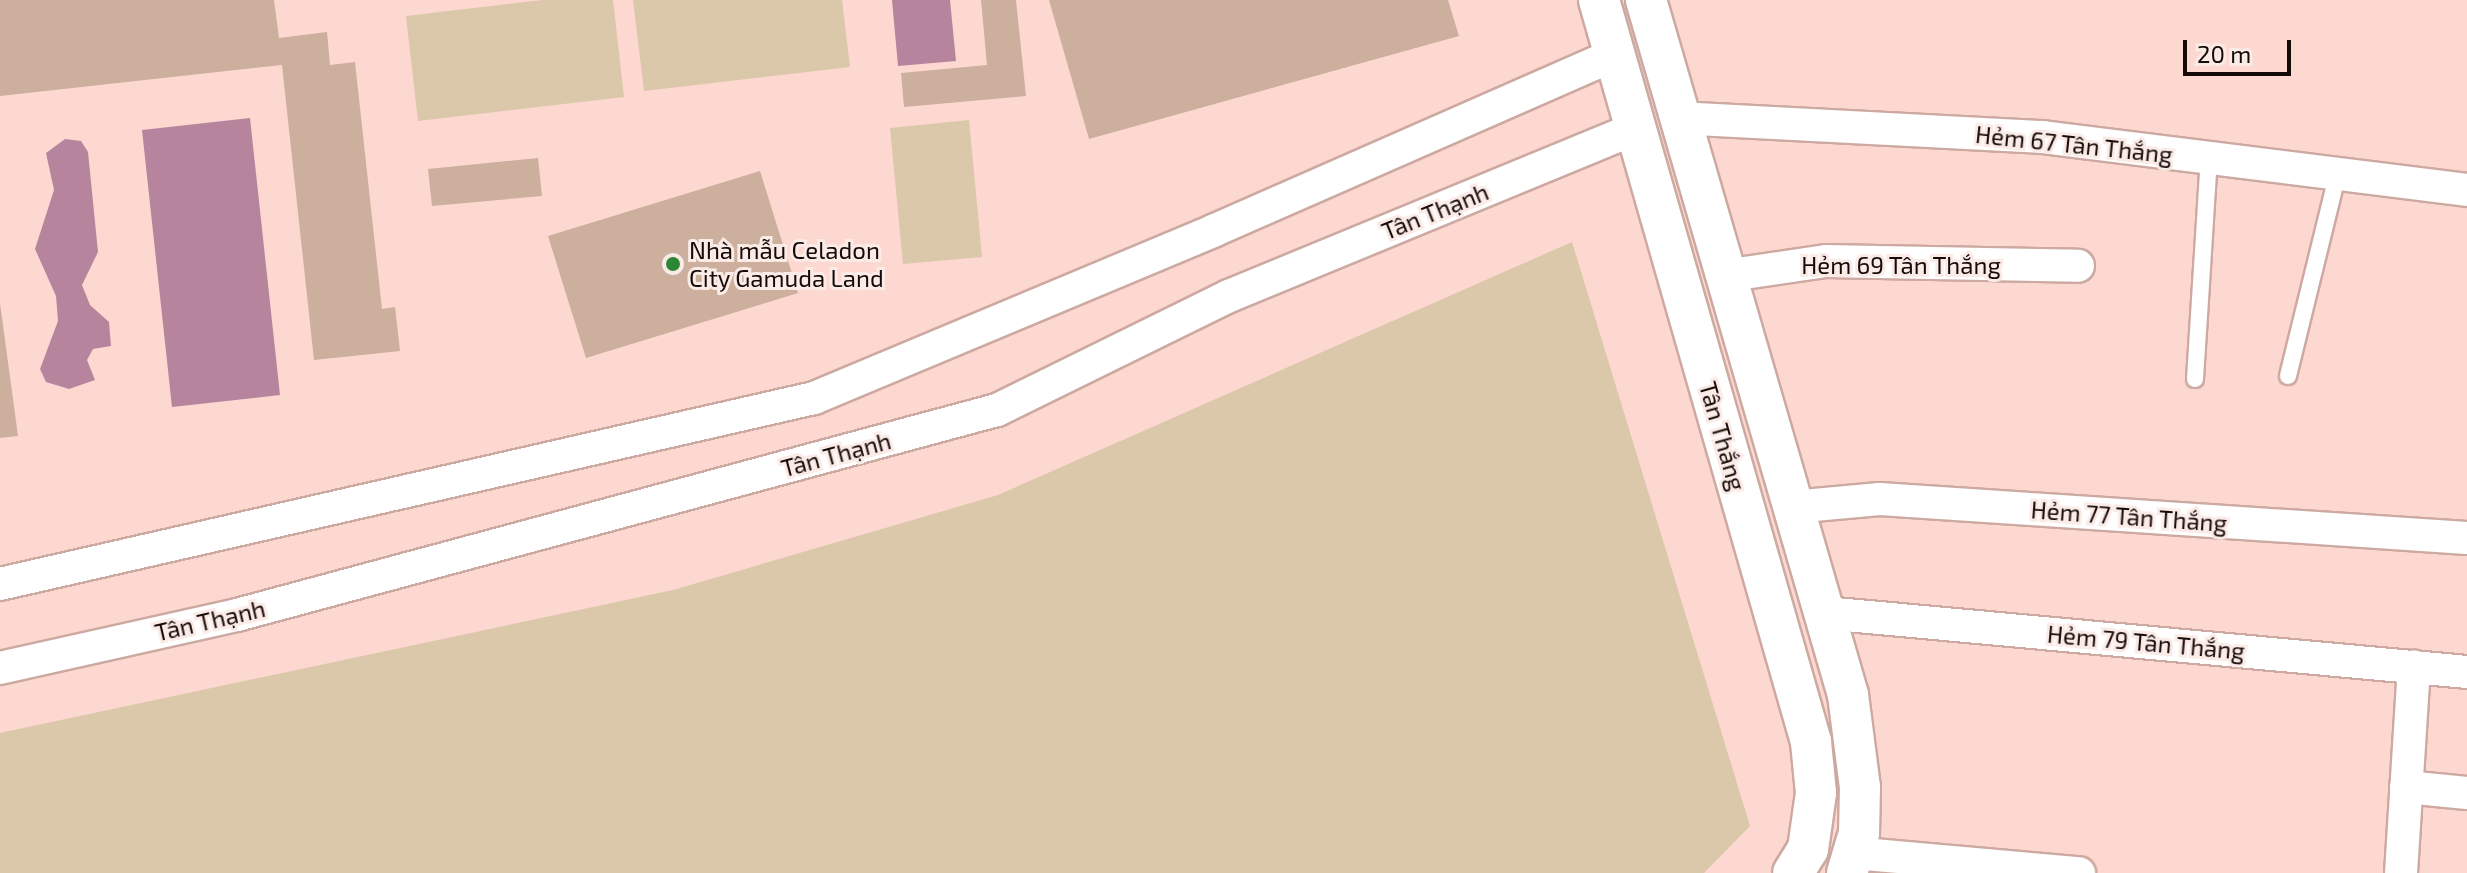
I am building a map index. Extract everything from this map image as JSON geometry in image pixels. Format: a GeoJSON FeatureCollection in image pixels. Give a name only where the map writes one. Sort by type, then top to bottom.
{"type":"FeatureCollection","features":[{"type":"Feature","properties":{"kind":"street","name":"Tân Thắng"},"geometry":{"type":"LineString","coordinates":[[1599,0],[1811,742],[1816,793],[1800,861]]}},
{"type":"Feature","properties":{"kind":"street","name":"Tân Thắng"},"geometry":{"type":"LineString","coordinates":[[1646,0],[1724,276],[1825,613],[1857,736],[1859,833],[1868,863]]}},
{"type":"Feature","properties":{"kind":"street"},"geometry":{"type":"LineString","coordinates":[[0,584],[814,398],[1213,231],[1656,38]]}},
{"type":"Feature","properties":{"kind":"street"},"geometry":{"type":"LineString","coordinates":[[1634,129],[1679,118]]}},
{"type":"Feature","properties":{"kind":"street","name":"Hẻm 67 Tân Thắng"},"geometry":{"type":"LineString","coordinates":[[1679,118],[2043,137],[2467,190]]}},
{"type":"Feature","properties":{"kind":"street","name":"Tân Thạnh"},"geometry":{"type":"LineString","coordinates":[[0,668],[252,611],[997,410],[1229,296],[1634,129]]}},
{"type":"Feature","properties":{"kind":"street","name":"Hẻm 69 Tân Thắng"},"geometry":{"type":"LineString","coordinates":[[1724,276],[1826,261],[2078,266]]}},
{"type":"Feature","properties":{"kind":"street","name":"Hẻm 77 Tân Thắng"},"geometry":{"type":"LineString","coordinates":[[1792,507],[1880,499],[2467,538]]}},
{"type":"Feature","properties":{"kind":"street"},"geometry":{"type":"LineString","coordinates":[[1779,629],[1825,613]]}},
{"type":"Feature","properties":{"kind":"street","name":"Hẻm 79 Tân Thắng"},"geometry":{"type":"LineString","coordinates":[[1825,613],[2467,672]]}},
{"type":"Feature","properties":{"kind":"street"},"geometry":{"type":"LineString","coordinates":[[2401,873],[2414,666]]}},
{"type":"Feature","properties":{"kind":"street"},"geometry":{"type":"LineString","coordinates":[[2406,787],[2467,793]]}},
{"type":"Feature","properties":{"kind":"street"},"geometry":{"type":"LineString","coordinates":[[1800,861],[2079,873]]}},
{"type":"Feature","properties":{"kind":"lane"},"geometry":{"type":"LineString","coordinates":[[2195,379],[2209,158]]}},
{"type":"Feature","properties":{"kind":"lane"},"geometry":{"type":"LineString","coordinates":[[2288,376],[2338,173]]}},
{"type":"Feature","properties":{"kind":"shaded area"},"geometry":{"type":"Polygon","coordinates":[[[543,0],[613,0],[624,97],[418,121],[406,16],[543,0]]]}},
{"type":"Feature","properties":{"kind":"shaded area"},"geometry":{"type":"Polygon","coordinates":[[[633,0],[842,0],[850,67],[644,91],[633,0]]]}},
{"type":"Feature","properties":{"kind":"shaded area"},"geometry":{"type":"Polygon","coordinates":[[[892,0],[950,0],[956,61],[898,66],[892,0]]]}},
{"type":"Feature","properties":{"kind":"shaded area"},"geometry":{"type":"Polygon","coordinates":[[[250,118],[280,395],[172,407],[142,130],[250,118]]]}},
{"type":"Feature","properties":{"kind":"shaded area"},"geometry":{"type":"Polygon","coordinates":[[[969,120],[982,257],[903,264],[890,128],[969,120]]]}},
{"type":"Feature","properties":{"kind":"shaded area"},"geometry":{"type":"Polygon","coordinates":[[[65,139],[81,141],[88,152],[98,252],[82,285],[90,305],[109,322],[111,346],[93,349],[87,360],[95,380],[69,389],[46,382],[40,369],[58,321],[56,296],[35,249],[54,190],[46,153],[65,139]]]}},
{"type":"Feature","properties":{"kind":"shaded area"},"geometry":{"type":"Polygon","coordinates":[[[1572,242],[1750,826],[1704,873],[0,873],[0,733],[673,590],[998,495],[1572,242]]]}},
{"type":"Feature","properties":{"kind":"building"},"geometry":{"type":"Polygon","coordinates":[[[0,0],[274,0],[279,38],[327,32],[330,65],[355,62],[382,309],[395,307],[400,351],[314,360],[282,65],[0,96],[0,0]]]}},
{"type":"Feature","properties":{"kind":"building"},"geometry":{"type":"Polygon","coordinates":[[[981,0],[1016,0],[1026,96],[904,107],[901,73],[987,65],[981,0]]]}},
{"type":"Feature","properties":{"kind":"building"},"geometry":{"type":"Polygon","coordinates":[[[1049,0],[1448,0],[1459,36],[1089,139],[1049,0]]]}},
{"type":"Feature","properties":{"kind":"building"},"geometry":{"type":"Polygon","coordinates":[[[538,158],[542,196],[432,206],[428,169],[538,158]]]}},
{"type":"Feature","properties":{"kind":"building","name":"Nhà mẫu Celadon City Gamuda Land"},"geometry":{"type":"Polygon","coordinates":[[[760,171],[798,293],[586,358],[548,236],[760,171]]]}},
{"type":"Feature","properties":{"kind":"building"},"geometry":{"type":"Polygon","coordinates":[[[0,303],[18,436],[0,438],[0,303]]]}},
{"type":"Feature","properties":{"kind":"place","name":"Nhà mẫu Celadon City Gamuda Land"},"geometry":{"type":"Point","coordinates":[673,264]}}]}
